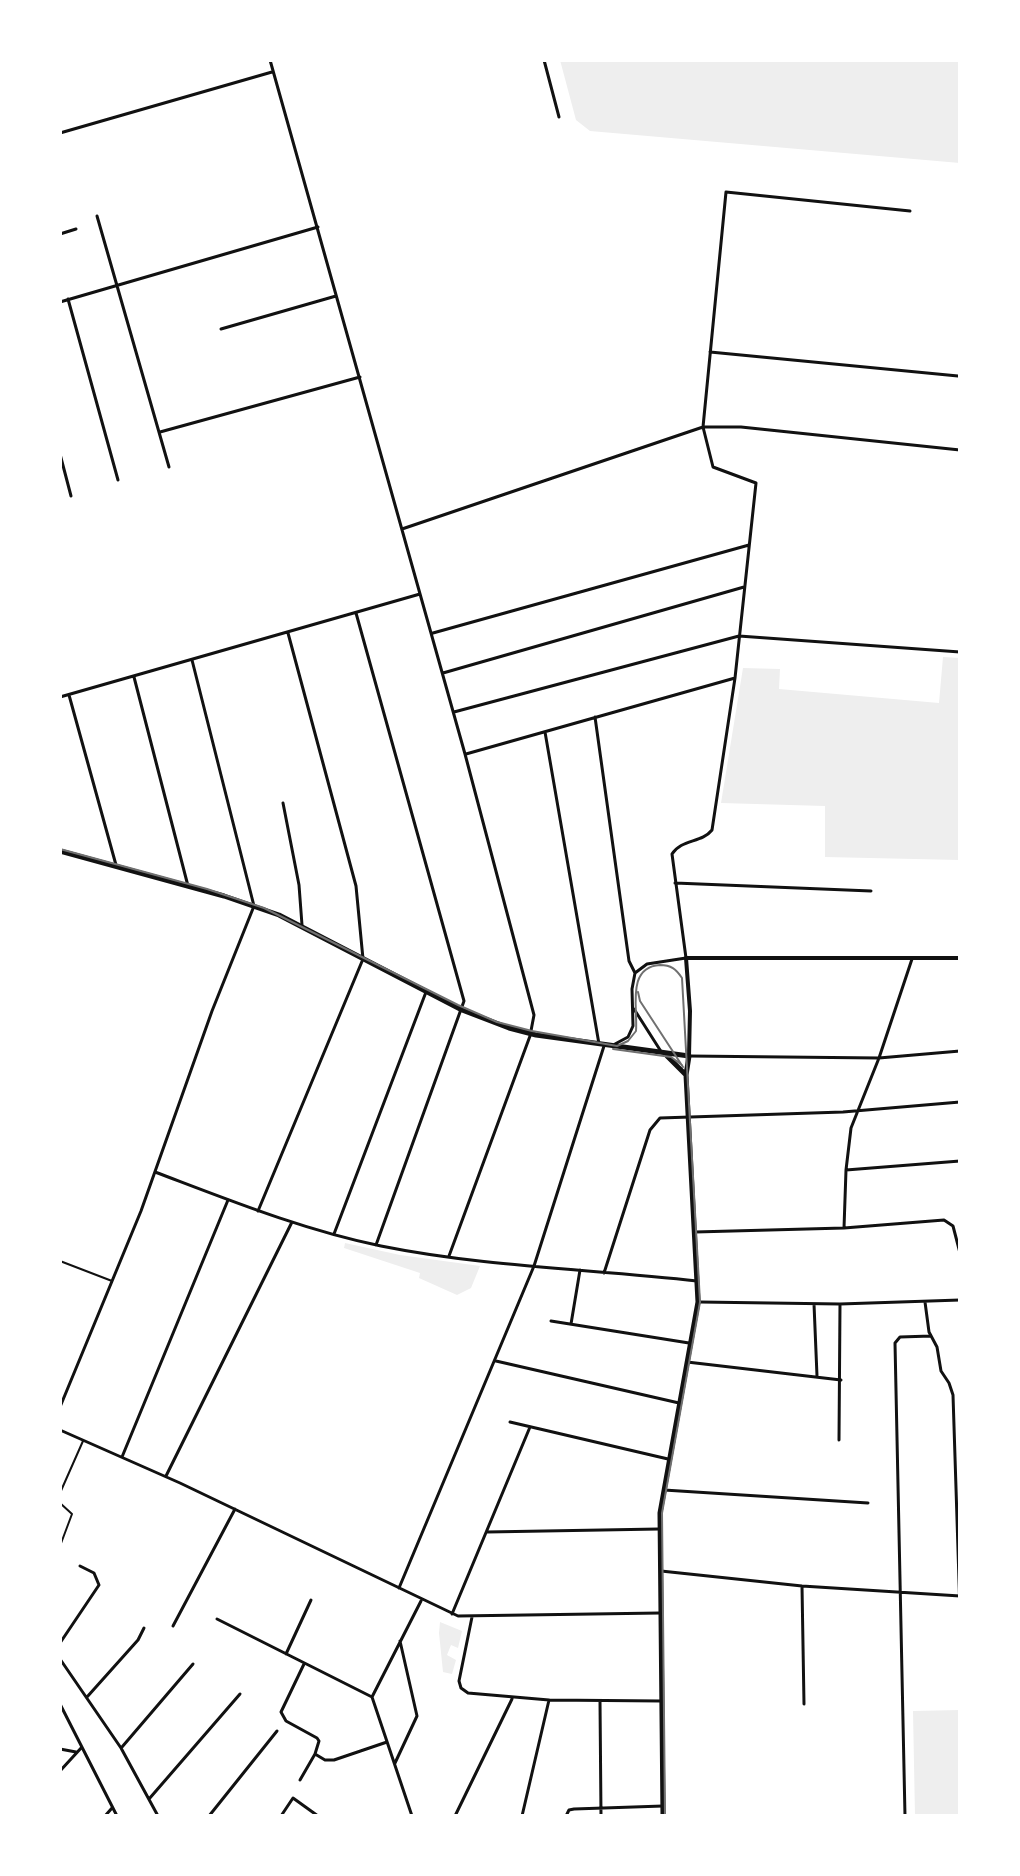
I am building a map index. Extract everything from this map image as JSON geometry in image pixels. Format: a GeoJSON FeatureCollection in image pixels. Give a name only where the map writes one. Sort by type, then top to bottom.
{"type":"FeatureCollection","features":[{"type":"Feature","properties":{"kind":"main road"},"geometry":{"type":"LineString","coordinates":[[60,851],[254,906],[303,927],[462,1010],[499,1025],[531,1034],[689,1056],[686,1075],[698,1302],[668,1459],[659,1529],[663,1816]]}},
{"type":"Feature","properties":{"kind":"main road"},"geometry":{"type":"LineString","coordinates":[[663,1054],[686,1075]]}},
{"type":"Feature","properties":{"kind":"street"},"geometry":{"type":"LineString","coordinates":[[270,60],[465,754],[535,1020],[449,1256]]}},
{"type":"Feature","properties":{"kind":"street"},"geometry":{"type":"LineString","coordinates":[[544,60],[559,117]]}},
{"type":"Feature","properties":{"kind":"street"},"geometry":{"type":"LineString","coordinates":[[60,133],[273,72]]}},
{"type":"Feature","properties":{"kind":"street"},"geometry":{"type":"LineString","coordinates":[[910,211],[726,192],[703,427],[713,467],[756,483],[735,678],[712,830],[705,837],[673,851],[686,958],[689,1056],[879,1058],[960,1051]]}},
{"type":"Feature","properties":{"kind":"street"},"geometry":{"type":"LineString","coordinates":[[97,216],[169,467]]}},
{"type":"Feature","properties":{"kind":"street"},"geometry":{"type":"LineString","coordinates":[[60,302],[318,227]]}},
{"type":"Feature","properties":{"kind":"street"},"geometry":{"type":"LineString","coordinates":[[60,234],[76,229]]}},
{"type":"Feature","properties":{"kind":"street"},"geometry":{"type":"LineString","coordinates":[[221,329],[337,295]]}},
{"type":"Feature","properties":{"kind":"street"},"geometry":{"type":"LineString","coordinates":[[68,299],[118,480]]}},
{"type":"Feature","properties":{"kind":"street"},"geometry":{"type":"LineString","coordinates":[[710,352],[958,376]]}},
{"type":"Feature","properties":{"kind":"street"},"geometry":{"type":"LineString","coordinates":[[160,432],[360,377]]}},
{"type":"Feature","properties":{"kind":"street"},"geometry":{"type":"LineString","coordinates":[[402,529],[703,427],[741,427],[960,450]]}},
{"type":"Feature","properties":{"kind":"street"},"geometry":{"type":"LineString","coordinates":[[60,454],[71,496]]}},
{"type":"Feature","properties":{"kind":"street"},"geometry":{"type":"LineString","coordinates":[[431,633],[749,545]]}},
{"type":"Feature","properties":{"kind":"street"},"geometry":{"type":"LineString","coordinates":[[442,673],[744,587]]}},
{"type":"Feature","properties":{"kind":"street"},"geometry":{"type":"LineString","coordinates":[[60,697],[420,594]]}},
{"type":"Feature","properties":{"kind":"street"},"geometry":{"type":"LineString","coordinates":[[356,613],[464,995],[462,1010],[376,1245]]}},
{"type":"Feature","properties":{"kind":"street"},"geometry":{"type":"LineString","coordinates":[[258,1211],[363,959],[356,886],[288,633]]}},
{"type":"Feature","properties":{"kind":"street"},"geometry":{"type":"LineString","coordinates":[[453,712],[739,636],[960,652]]}},
{"type":"Feature","properties":{"kind":"street"},"geometry":{"type":"LineString","coordinates":[[60,1407],[113,1282],[216,999],[254,906],[192,660]]}},
{"type":"Feature","properties":{"kind":"street"},"geometry":{"type":"LineString","coordinates":[[134,676],[188,886]]}},
{"type":"Feature","properties":{"kind":"street"},"geometry":{"type":"LineString","coordinates":[[465,754],[735,678]]}},
{"type":"Feature","properties":{"kind":"street"},"geometry":{"type":"LineString","coordinates":[[69,695],[117,867]]}},
{"type":"Feature","properties":{"kind":"street"},"geometry":{"type":"LineString","coordinates":[[595,717],[629,961],[635,973],[630,1035],[604,1045]]}},
{"type":"Feature","properties":{"kind":"street"},"geometry":{"type":"LineString","coordinates":[[399,1588],[534,1266],[604,1045],[545,732]]}},
{"type":"Feature","properties":{"kind":"street"},"geometry":{"type":"LineString","coordinates":[[283,803],[299,885],[303,927]]}},
{"type":"Feature","properties":{"kind":"street"},"geometry":{"type":"LineString","coordinates":[[675,883],[871,891]]}},
{"type":"Feature","properties":{"kind":"street"},"geometry":{"type":"LineString","coordinates":[[635,973],[647,964],[686,958],[960,958]]}},
{"type":"Feature","properties":{"kind":"street"},"geometry":{"type":"LineString","coordinates":[[844,1228],[849,1135],[912,959]]}},
{"type":"Feature","properties":{"kind":"street"},"geometry":{"type":"LineString","coordinates":[[334,1234],[426,992]]}},
{"type":"Feature","properties":{"kind":"street"},"geometry":{"type":"LineString","coordinates":[[634,1009],[663,1054]]}},
{"type":"Feature","properties":{"kind":"street"},"geometry":{"type":"LineString","coordinates":[[604,1273],[653,1125],[660,1118],[857,1111],[960,1102]]}},
{"type":"Feature","properties":{"kind":"street"},"geometry":{"type":"LineString","coordinates":[[846,1170],[960,1161]]}},
{"type":"Feature","properties":{"kind":"street"},"geometry":{"type":"LineString","coordinates":[[155,1172],[258,1211],[376,1245],[534,1266],[698,1281]]}},
{"type":"Feature","properties":{"kind":"street"},"geometry":{"type":"LineString","coordinates":[[122,1457],[228,1200]]}},
{"type":"Feature","properties":{"kind":"street"},"geometry":{"type":"LineString","coordinates":[[695,1232],[844,1228],[944,1220],[953,1226],[960,1253]]}},
{"type":"Feature","properties":{"kind":"street"},"geometry":{"type":"LineString","coordinates":[[166,1476],[292,1222]]}},
{"type":"Feature","properties":{"kind":"street"},"geometry":{"type":"LineString","coordinates":[[571,1324],[580,1270]]}},
{"type":"Feature","properties":{"kind":"street"},"geometry":{"type":"LineString","coordinates":[[698,1302],[840,1304],[960,1300]]}},
{"type":"Feature","properties":{"kind":"street"},"geometry":{"type":"LineString","coordinates":[[925,1302],[941,1371],[953,1395],[960,1612]]}},
{"type":"Feature","properties":{"kind":"street"},"geometry":{"type":"LineString","coordinates":[[814,1304],[817,1377]]}},
{"type":"Feature","properties":{"kind":"street"},"geometry":{"type":"LineString","coordinates":[[839,1440],[840,1304]]}},
{"type":"Feature","properties":{"kind":"street"},"geometry":{"type":"LineString","coordinates":[[551,1321],[692,1343]]}},
{"type":"Feature","properties":{"kind":"street"},"geometry":{"type":"LineString","coordinates":[[905,1816],[895,1343],[900,1337],[931,1336]]}},
{"type":"Feature","properties":{"kind":"street"},"geometry":{"type":"LineString","coordinates":[[496,1361],[679,1403]]}},
{"type":"Feature","properties":{"kind":"street"},"geometry":{"type":"LineString","coordinates":[[687,1362],[841,1380]]}},
{"type":"Feature","properties":{"kind":"street"},"geometry":{"type":"LineString","coordinates":[[510,1422],[668,1459]]}},
{"type":"Feature","properties":{"kind":"street"},"geometry":{"type":"LineString","coordinates":[[452,1614],[530,1427]]}},
{"type":"Feature","properties":{"kind":"street"},"geometry":{"type":"LineString","coordinates":[[60,1430],[166,1476],[452,1614],[472,1617],[660,1613]]}},
{"type":"Feature","properties":{"kind":"street"},"geometry":{"type":"LineString","coordinates":[[663,1490],[868,1503]]}},
{"type":"Feature","properties":{"kind":"street"},"geometry":{"type":"LineString","coordinates":[[173,1626],[235,1509]]}},
{"type":"Feature","properties":{"kind":"street"},"geometry":{"type":"LineString","coordinates":[[487,1532],[659,1529]]}},
{"type":"Feature","properties":{"kind":"street"},"geometry":{"type":"LineString","coordinates":[[60,1643],[99,1585],[94,1573],[80,1566]]}},
{"type":"Feature","properties":{"kind":"street"},"geometry":{"type":"LineString","coordinates":[[659,1571],[802,1586],[960,1596]]}},
{"type":"Feature","properties":{"kind":"street"},"geometry":{"type":"LineString","coordinates":[[802,1586],[804,1704]]}},
{"type":"Feature","properties":{"kind":"street"},"geometry":{"type":"LineString","coordinates":[[286,1654],[311,1600]]}},
{"type":"Feature","properties":{"kind":"street"},"geometry":{"type":"LineString","coordinates":[[412,1816],[372,1697],[422,1600]]}},
{"type":"Feature","properties":{"kind":"street"},"geometry":{"type":"LineString","coordinates":[[472,1617],[460,1675],[461,1688],[473,1694],[512,1699],[661,1701]]}},
{"type":"Feature","properties":{"kind":"street"},"geometry":{"type":"LineString","coordinates":[[217,1619],[372,1697]]}},
{"type":"Feature","properties":{"kind":"street"},"geometry":{"type":"LineString","coordinates":[[87,1697],[138,1640],[144,1628]]}},
{"type":"Feature","properties":{"kind":"street"},"geometry":{"type":"LineString","coordinates":[[395,1764],[417,1716],[400,1641]]}},
{"type":"Feature","properties":{"kind":"street"},"geometry":{"type":"LineString","coordinates":[[60,1659],[121,1748],[158,1816]]}},
{"type":"Feature","properties":{"kind":"street"},"geometry":{"type":"LineString","coordinates":[[121,1748],[193,1664]]}},
{"type":"Feature","properties":{"kind":"street"},"geometry":{"type":"LineString","coordinates":[[300,1780],[319,1746],[317,1738],[282,1716],[284,1703],[304,1664]]}},
{"type":"Feature","properties":{"kind":"street"},"geometry":{"type":"LineString","coordinates":[[149,1799],[240,1694]]}},
{"type":"Feature","properties":{"kind":"street"},"geometry":{"type":"LineString","coordinates":[[455,1816],[512,1699]]}},
{"type":"Feature","properties":{"kind":"street"},"geometry":{"type":"LineString","coordinates":[[522,1816],[549,1700]]}},
{"type":"Feature","properties":{"kind":"street"},"geometry":{"type":"LineString","coordinates":[[600,1701],[601,1816]]}},
{"type":"Feature","properties":{"kind":"street"},"geometry":{"type":"LineString","coordinates":[[60,1704],[117,1816]]}},
{"type":"Feature","properties":{"kind":"street"},"geometry":{"type":"LineString","coordinates":[[209,1816],[277,1731]]}},
{"type":"Feature","properties":{"kind":"street"},"geometry":{"type":"LineString","coordinates":[[315,1754],[325,1760],[334,1760],[387,1742]]}},
{"type":"Feature","properties":{"kind":"street"},"geometry":{"type":"LineString","coordinates":[[60,1771],[82,1747]]}},
{"type":"Feature","properties":{"kind":"street"},"geometry":{"type":"LineString","coordinates":[[60,1749],[76,1752]]}},
{"type":"Feature","properties":{"kind":"street"},"geometry":{"type":"LineString","coordinates":[[281,1816],[293,1798],[318,1816]]}},
{"type":"Feature","properties":{"kind":"street"},"geometry":{"type":"LineString","coordinates":[[566,1816],[569,1810],[574,1809],[663,1806]]}},
{"type":"Feature","properties":{"kind":"street"},"geometry":{"type":"LineString","coordinates":[[105,1816],[112,1808]]}},
{"type":"Feature","properties":{"kind":"lane"},"geometry":{"type":"LineString","coordinates":[[60,1261],[113,1282]]}},
{"type":"Feature","properties":{"kind":"lane"},"geometry":{"type":"LineString","coordinates":[[60,1493],[83,1441]]}},
{"type":"Feature","properties":{"kind":"lane"},"geometry":{"type":"LineString","coordinates":[[60,1503],[72,1517],[60,1546]]}},
{"type":"Feature","properties":{"kind":"shaded area"},"geometry":{"type":"Polygon","coordinates":[[[560,60],[960,60],[960,163],[590,131],[576,120],[560,60]]]}},
{"type":"Feature","properties":{"kind":"shaded area"},"geometry":{"type":"Polygon","coordinates":[[[943,657],[960,658],[960,860],[825,857],[825,806],[721,803],[743,668],[780,669],[779,689],[939,703],[943,657]]]}},
{"type":"Feature","properties":{"kind":"shaded area"},"geometry":{"type":"Polygon","coordinates":[[[345,1243],[400,1255],[480,1266],[471,1288],[457,1295],[419,1278],[420,1273],[344,1248],[345,1243]]]}},
{"type":"Feature","properties":{"kind":"shaded area"},"geometry":{"type":"Polygon","coordinates":[[[440,1622],[462,1631],[458,1648],[451,1645],[447,1655],[456,1660],[452,1674],[443,1672],[440,1622]]]}},
{"type":"Feature","properties":{"kind":"shaded area"},"geometry":{"type":"Polygon","coordinates":[[[960,1710],[960,1816],[915,1816],[913,1711],[960,1710]]]}},
{"type":"Feature","properties":{"kind":"tram line"},"geometry":{"type":"LineString","coordinates":[[60,849],[207,889],[264,908],[458,1005],[497,1022],[532,1031],[617,1046],[628,1041],[636,1031],[636,990],[642,973],[664,965],[673,968],[682,978],[700,1302],[662,1513],[665,1816]]}},
{"type":"Feature","properties":{"kind":"tram line"},"geometry":{"type":"LineString","coordinates":[[638,992],[640,1001],[683,1067]]}},
{"type":"Feature","properties":{"kind":"tram line"},"geometry":{"type":"LineString","coordinates":[[613,1049],[671,1057],[682,1065]]}}]}
